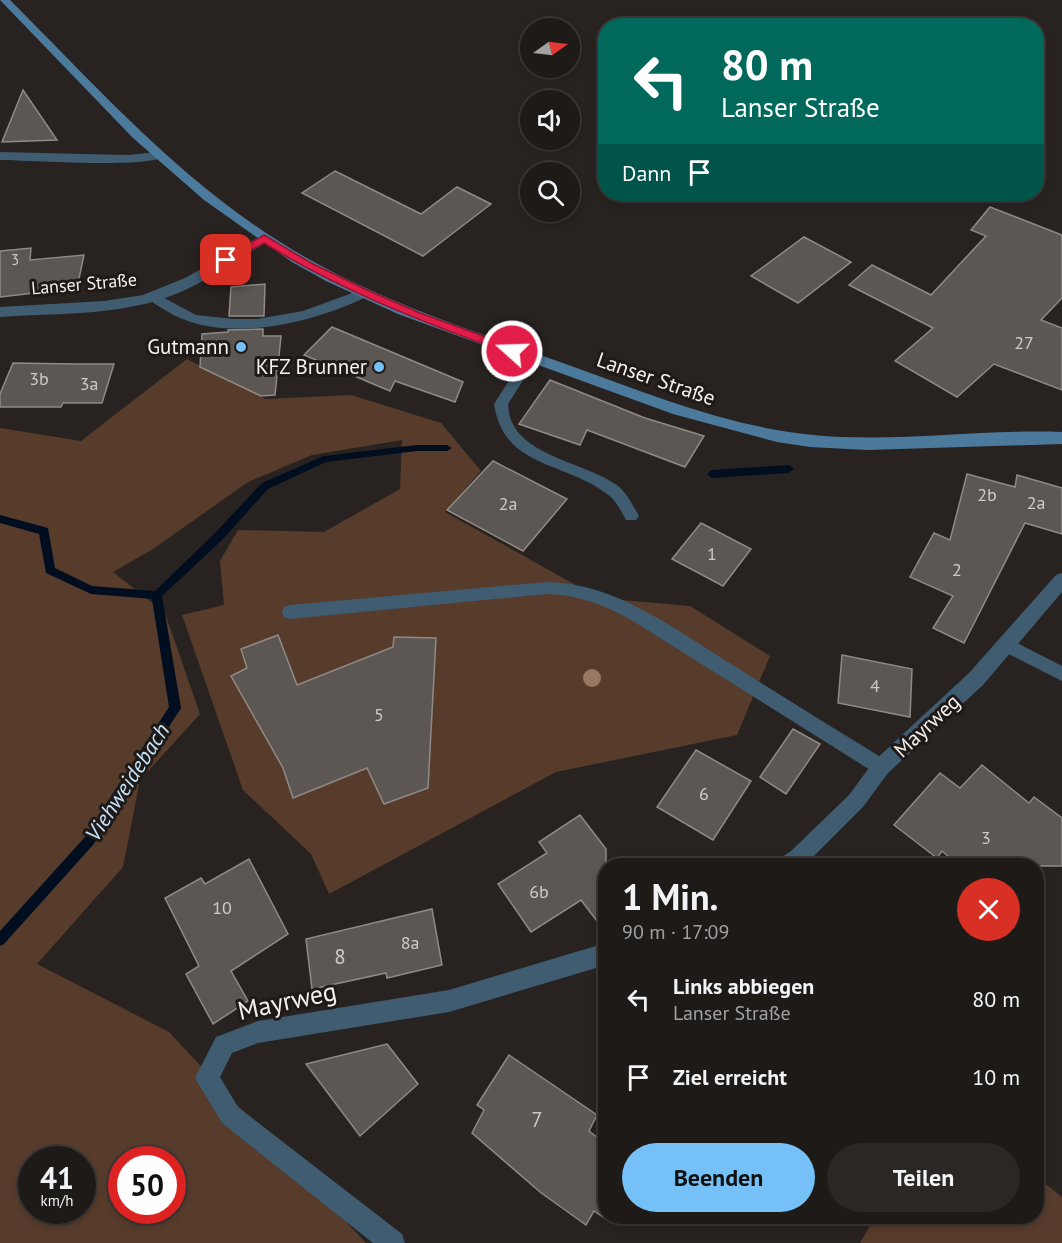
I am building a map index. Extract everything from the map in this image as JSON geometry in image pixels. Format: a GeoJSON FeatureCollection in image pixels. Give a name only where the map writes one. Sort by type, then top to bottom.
{"type":"FeatureCollection","features":[{"type":"Feature","properties":{"kind":"main road","name":"Lanser Straße"},"geometry":{"type":"LineString","coordinates":[[4,0],[158,156],[264,238],[308,265],[363,293],[416,316],[684,413],[752,431],[809,441],[898,444],[1039,437],[1062,438]]}},
{"type":"Feature","properties":{"kind":"street"},"geometry":{"type":"LineString","coordinates":[[0,156],[128,159],[158,156]]}},
{"type":"Feature","properties":{"kind":"street","name":"Lanser Straße"},"geometry":{"type":"LineString","coordinates":[[0,312],[110,305],[153,296],[188,281],[264,238]]}},
{"type":"Feature","properties":{"kind":"street","name":"Mayrweg"},"geometry":{"type":"LineString","coordinates":[[798,858],[856,801],[882,767],[976,679],[1062,580]]}},
{"type":"Feature","properties":{"kind":"street","name":"Mayrweg"},"geometry":{"type":"LineString","coordinates":[[393,1243],[231,1114],[207,1078],[224,1044],[258,1032],[449,1001],[598,956]]}},
{"type":"Feature","properties":{"kind":"lane"},"geometry":{"type":"LineString","coordinates":[[153,296],[191,318],[228,323],[311,315],[346,303],[363,293]]}},
{"type":"Feature","properties":{"kind":"lane"},"geometry":{"type":"LineString","coordinates":[[531,357],[501,404],[505,428],[545,459],[613,490],[624,502],[631,516]]}},
{"type":"Feature","properties":{"kind":"lane"},"geometry":{"type":"LineString","coordinates":[[290,612],[547,588],[581,591],[613,602],[639,616],[882,767]]}},
{"type":"Feature","properties":{"kind":"lane"},"geometry":{"type":"LineString","coordinates":[[1005,644],[1062,674]]}},
{"type":"Feature","properties":{"kind":"shaded area"},"geometry":{"type":"Polygon","coordinates":[[[187,359],[266,399],[351,395],[441,423],[481,471],[445,512],[599,598],[690,606],[770,656],[737,735],[556,772],[329,894],[311,854],[243,790],[182,615],[224,605],[220,561],[238,530],[324,532],[400,489],[402,440],[312,455],[248,482],[153,549],[113,572],[165,613],[200,714],[140,780],[123,867],[37,964],[169,1032],[366,1243],[0,1243],[0,428],[81,441],[187,359]]]}},
{"type":"Feature","properties":{"kind":"shaded area"},"geometry":{"type":"Polygon","coordinates":[[[1044,1183],[1062,1197],[1062,1243],[860,1243],[871,1224],[1044,1224],[1044,1183]]]}},
{"type":"Feature","properties":{"kind":"building"},"geometry":{"type":"Polygon","coordinates":[[[23,90],[57,140],[2,142],[23,90]]]}},
{"type":"Feature","properties":{"kind":"building"},"geometry":{"type":"Polygon","coordinates":[[[335,171],[421,214],[457,187],[491,204],[423,256],[302,193],[335,171]]]}},
{"type":"Feature","properties":{"kind":"building"},"geometry":{"type":"Polygon","coordinates":[[[990,207],[1062,235],[1062,298],[1041,320],[1062,328],[1062,390],[994,364],[957,397],[895,361],[933,328],[849,285],[872,265],[931,295],[986,236],[971,230],[990,207]]]}},
{"type":"Feature","properties":{"kind":"building"},"geometry":{"type":"Polygon","coordinates":[[[804,237],[851,262],[798,303],[751,276],[804,237]]]}},
{"type":"Feature","properties":{"kind":"building"},"geometry":{"type":"Polygon","coordinates":[[[31,248],[30,260],[84,255],[77,288],[0,297],[0,251],[31,248]]]}},
{"type":"Feature","properties":{"kind":"building"},"geometry":{"type":"Polygon","coordinates":[[[265,284],[264,316],[229,316],[231,287],[265,284]]]}},
{"type":"Feature","properties":{"kind":"building","name":"KFZ Brunner"},"geometry":{"type":"Polygon","coordinates":[[[332,327],[463,382],[455,402],[395,381],[390,391],[304,355],[332,327]]]}},
{"type":"Feature","properties":{"kind":"building","name":"Gutmann"},"geometry":{"type":"Polygon","coordinates":[[[263,329],[263,336],[281,336],[275,395],[261,396],[200,367],[202,334],[228,332],[228,330],[263,329]]]}},
{"type":"Feature","properties":{"kind":"building"},"geometry":{"type":"Polygon","coordinates":[[[13,363],[114,364],[102,403],[63,403],[61,407],[0,407],[0,394],[13,363]]]}},
{"type":"Feature","properties":{"kind":"building"},"geometry":{"type":"Polygon","coordinates":[[[550,380],[645,418],[704,436],[685,467],[587,430],[580,445],[519,424],[550,380]]]}},
{"type":"Feature","properties":{"kind":"building"},"geometry":{"type":"Polygon","coordinates":[[[493,461],[567,499],[523,551],[447,510],[493,461]]]}},
{"type":"Feature","properties":{"kind":"building"},"geometry":{"type":"Polygon","coordinates":[[[967,474],[1015,487],[1017,475],[1062,488],[1062,534],[1025,523],[964,643],[933,628],[953,596],[910,577],[934,533],[950,540],[967,474]]]}},
{"type":"Feature","properties":{"kind":"building"},"geometry":{"type":"Polygon","coordinates":[[[701,523],[751,549],[723,586],[672,559],[701,523]]]}},
{"type":"Feature","properties":{"kind":"building"},"geometry":{"type":"Polygon","coordinates":[[[278,635],[297,685],[393,647],[394,637],[436,638],[428,788],[384,804],[367,768],[293,798],[283,768],[231,676],[247,668],[241,649],[278,635]]]}},
{"type":"Feature","properties":{"kind":"building"},"geometry":{"type":"Polygon","coordinates":[[[842,655],[912,669],[910,717],[838,703],[842,655]]]}},
{"type":"Feature","properties":{"kind":"building"},"geometry":{"type":"Polygon","coordinates":[[[793,729],[820,744],[786,794],[760,777],[793,729]]]}},
{"type":"Feature","properties":{"kind":"building"},"geometry":{"type":"Polygon","coordinates":[[[696,750],[751,781],[713,840],[657,807],[696,750]]]}},
{"type":"Feature","properties":{"kind":"building"},"geometry":{"type":"Polygon","coordinates":[[[982,765],[1029,803],[1034,797],[1062,818],[1062,866],[1044,866],[1044,858],[950,858],[942,851],[937,858],[894,825],[940,773],[960,788],[982,765]]]}},
{"type":"Feature","properties":{"kind":"building"},"geometry":{"type":"Polygon","coordinates":[[[580,815],[606,849],[606,858],[598,858],[598,922],[581,900],[531,932],[498,884],[547,853],[539,842],[580,815]]]}},
{"type":"Feature","properties":{"kind":"building"},"geometry":{"type":"Polygon","coordinates":[[[249,859],[288,934],[231,971],[248,1001],[213,1024],[186,974],[199,966],[165,898],[201,878],[205,884],[249,859]]]}},
{"type":"Feature","properties":{"kind":"building"},"geometry":{"type":"Polygon","coordinates":[[[432,909],[442,965],[387,978],[386,973],[312,989],[306,939],[432,909]]]}},
{"type":"Feature","properties":{"kind":"building"},"geometry":{"type":"Polygon","coordinates":[[[387,1044],[418,1084],[360,1136],[306,1064],[387,1044]]]}},
{"type":"Feature","properties":{"kind":"building"},"geometry":{"type":"Polygon","coordinates":[[[509,1055],[597,1115],[589,1131],[598,1138],[598,1214],[594,1211],[586,1225],[540,1192],[472,1133],[484,1110],[477,1105],[509,1055]]]}},
{"type":"Feature","properties":{"kind":"waterway"},"geometry":{"type":"LineString","coordinates":[[157,595],[218,537],[265,486],[324,459],[417,448],[447,448]]}},
{"type":"Feature","properties":{"kind":"waterway"},"geometry":{"type":"LineString","coordinates":[[712,474],[789,469]]}},
{"type":"Feature","properties":{"kind":"waterway"},"geometry":{"type":"LineString","coordinates":[[0,519],[44,531],[50,570],[91,590],[157,595]]}},
{"type":"Feature","properties":{"kind":"waterway","name":"Viehweidebach"},"geometry":{"type":"LineString","coordinates":[[0,940],[89,841],[175,708],[157,595]]}},
{"type":"Feature","properties":{"kind":"place","name":"Gutmann"},"geometry":{"type":"Point","coordinates":[241,347]}},
{"type":"Feature","properties":{"kind":"place","name":"KFZ Brunner"},"geometry":{"type":"Point","coordinates":[379,367]}},
{"type":"Feature","properties":{"kind":"route"},"geometry":{"type":"LineString","coordinates":[[226,260],[264,238],[308,265],[363,293],[416,316],[512,351]]}}]}
